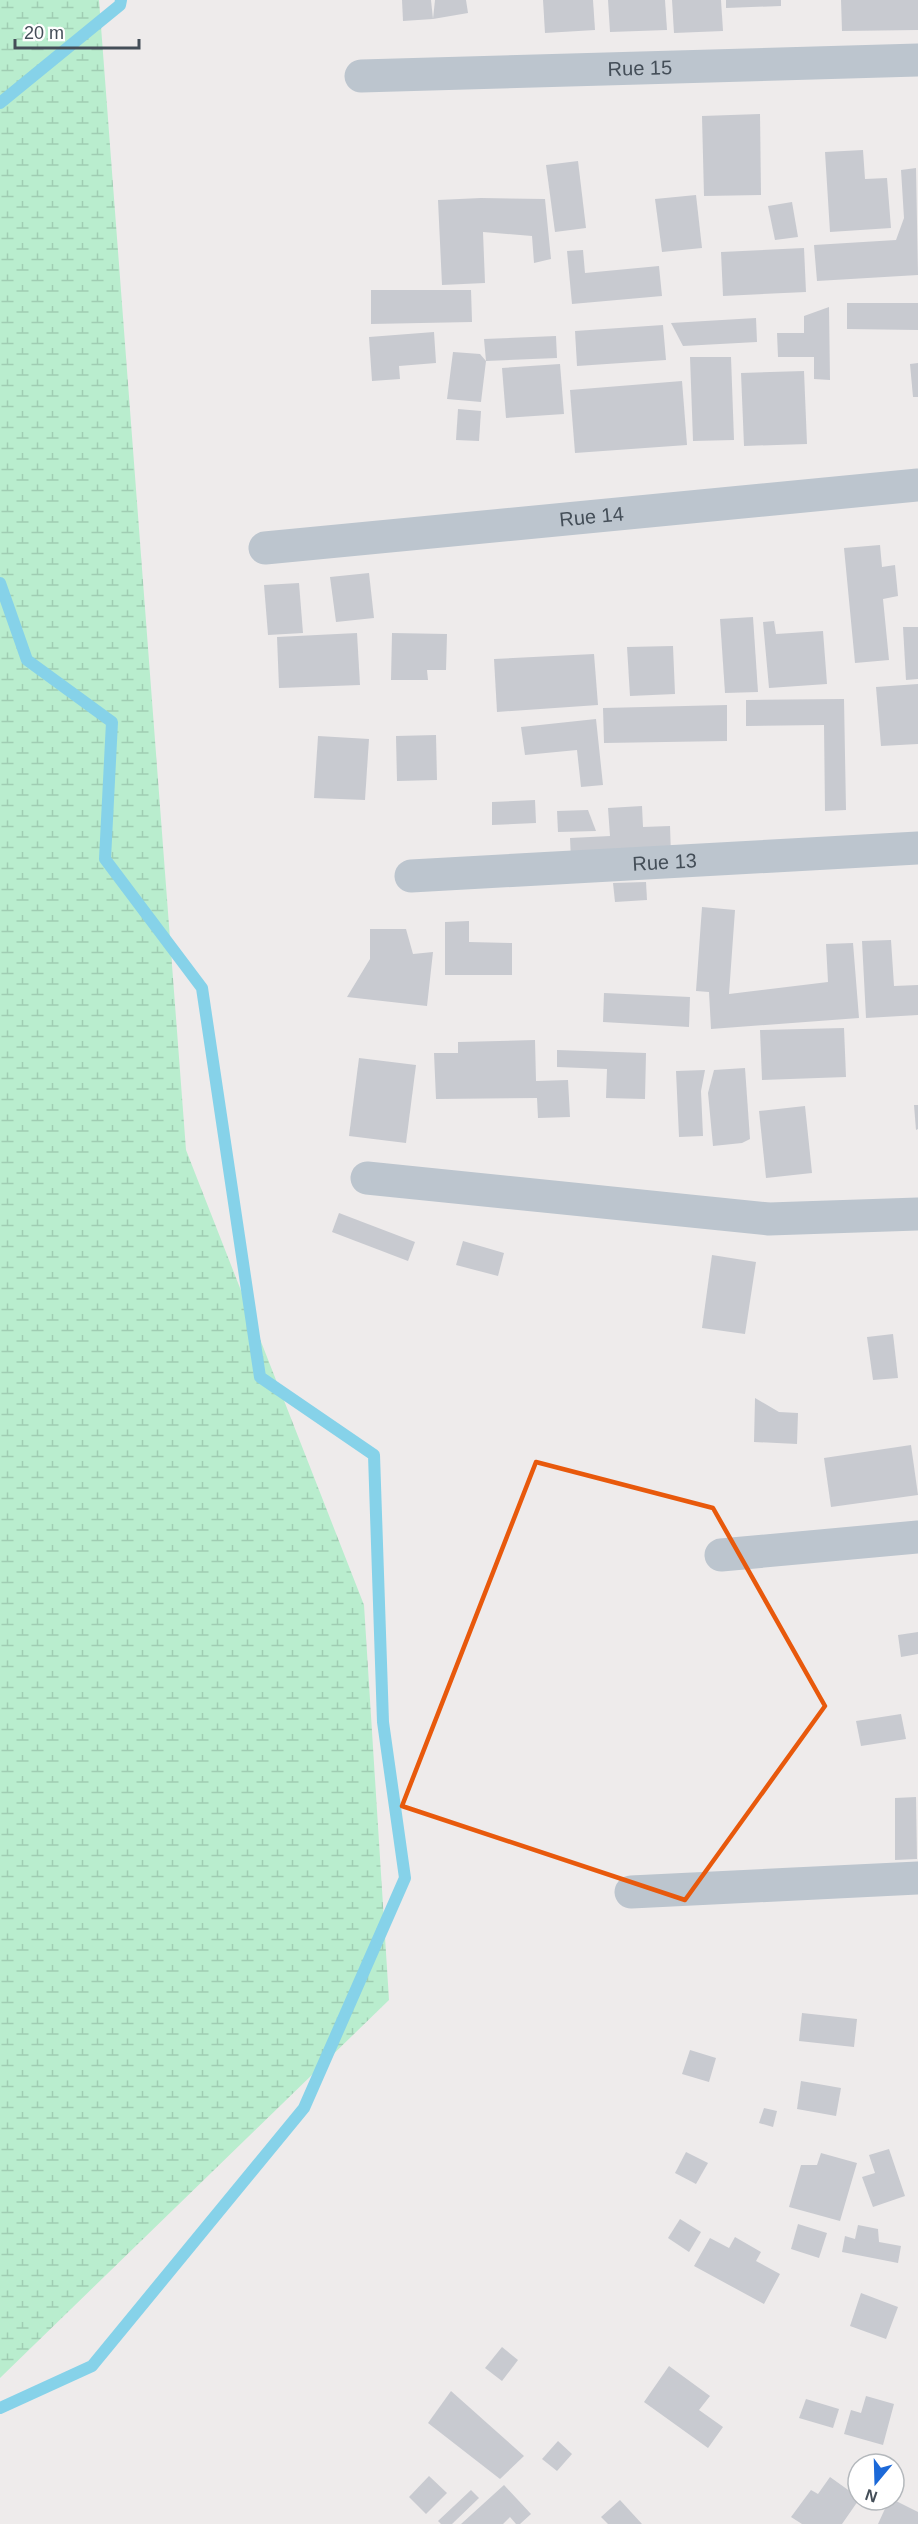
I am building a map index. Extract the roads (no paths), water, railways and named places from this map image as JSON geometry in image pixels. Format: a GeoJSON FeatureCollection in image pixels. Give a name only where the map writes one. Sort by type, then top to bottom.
{"type":"FeatureCollection","features":[{"type":"Feature","properties":{"kind":"street","name":"Rue 15"},"geometry":{"type":"LineString","coordinates":[[361,76],[918,60]]}},
{"type":"Feature","properties":{"kind":"street","name":"Rue 14"},"geometry":{"type":"LineString","coordinates":[[265,548],[918,485]]}},
{"type":"Feature","properties":{"kind":"street","name":"Rue 13"},"geometry":{"type":"LineString","coordinates":[[411,876],[918,848]]}},
{"type":"Feature","properties":{"kind":"street"},"geometry":{"type":"LineString","coordinates":[[368,1178],[769,1219],[918,1214]]}},
{"type":"Feature","properties":{"kind":"street"},"geometry":{"type":"LineString","coordinates":[[721,1555],[918,1537]]}},
{"type":"Feature","properties":{"kind":"street"},"geometry":{"type":"LineString","coordinates":[[631,1892],[918,1878]]}},
{"type":"Feature","properties":{"kind":"waterway"},"geometry":{"type":"LineString","coordinates":[[0,103],[120,5],[121,0]]}},
{"type":"Feature","properties":{"kind":"waterway"},"geometry":{"type":"LineString","coordinates":[[0,583],[27,660],[112,722],[105,859],[202,988],[260,1377],[374,1455],[383,1722],[405,1878],[304,2108],[92,2366],[0,2408]]}}]}
